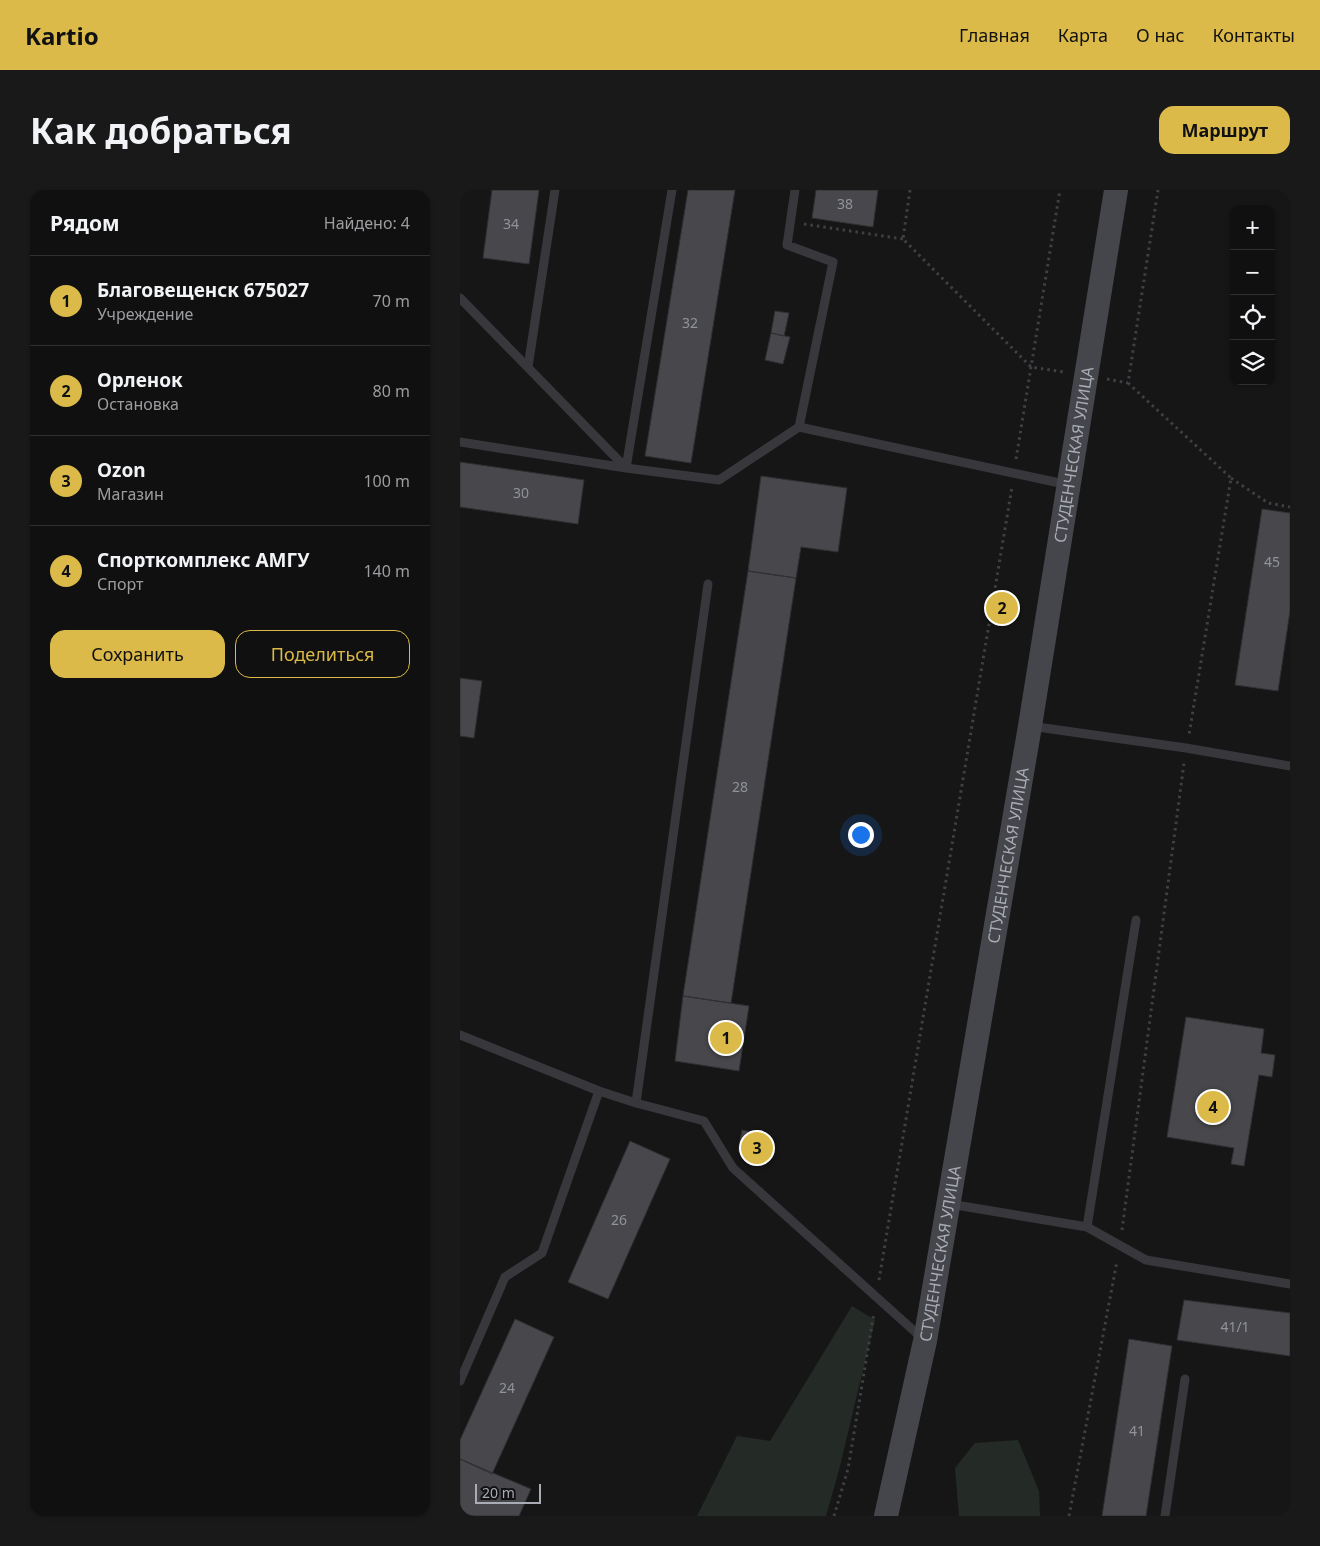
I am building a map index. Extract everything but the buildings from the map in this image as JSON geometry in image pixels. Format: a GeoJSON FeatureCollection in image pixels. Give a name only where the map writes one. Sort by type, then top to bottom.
{"type":"FeatureCollection","features":[{"type":"Feature","properties":{"kind":"street","name":"СТУДЕНЧЕСКАЯ УЛИЦА"},"geometry":{"type":"LineString","coordinates":[[886,1516],[925,1341],[1030,726],[1116,190]]}},
{"type":"Feature","properties":{"kind":"lane"},"geometry":{"type":"LineString","coordinates":[[528,367],[555,190]]}},
{"type":"Feature","properties":{"kind":"lane"},"geometry":{"type":"LineString","coordinates":[[626,468],[672,190]]}},
{"type":"Feature","properties":{"kind":"lane"},"geometry":{"type":"LineString","coordinates":[[460,442],[626,468],[719,480],[799,427],[833,262],[788,245],[795,190]]}},
{"type":"Feature","properties":{"kind":"lane"},"geometry":{"type":"LineString","coordinates":[[460,298],[626,468]]}},
{"type":"Feature","properties":{"kind":"lane"},"geometry":{"type":"LineString","coordinates":[[799,427],[1069,485]]}},
{"type":"Feature","properties":{"kind":"lane"},"geometry":{"type":"LineString","coordinates":[[636,1103],[708,584]]}},
{"type":"Feature","properties":{"kind":"lane"},"geometry":{"type":"LineString","coordinates":[[1030,726],[1186,748],[1290,766]]}},
{"type":"Feature","properties":{"kind":"lane"},"geometry":{"type":"LineString","coordinates":[[1087,1227],[1136,920]]}},
{"type":"Feature","properties":{"kind":"lane"},"geometry":{"type":"LineString","coordinates":[[460,1035],[599,1091],[704,1121],[733,1168],[925,1341]]}},
{"type":"Feature","properties":{"kind":"lane"},"geometry":{"type":"LineString","coordinates":[[460,1381],[505,1277],[542,1253],[599,1091]]}},
{"type":"Feature","properties":{"kind":"lane"},"geometry":{"type":"LineString","coordinates":[[948,1204],[1087,1227],[1146,1260],[1290,1284]]}},
{"type":"Feature","properties":{"kind":"lane"},"geometry":{"type":"LineString","coordinates":[[1166,1516],[1185,1380]]}},
{"type":"Feature","properties":{"kind":"path"},"geometry":{"type":"LineString","coordinates":[[903,239],[910,190]]}},
{"type":"Feature","properties":{"kind":"path"},"geometry":{"type":"LineString","coordinates":[[834,1516],[848,1469],[1060,190]]}},
{"type":"Feature","properties":{"kind":"path"},"geometry":{"type":"LineString","coordinates":[[1128,383],[1158,190]]}},
{"type":"Feature","properties":{"kind":"path"},"geometry":{"type":"LineString","coordinates":[[790,222],[903,239],[1031,367],[1128,383],[1231,478],[1268,503],[1290,507]]}},
{"type":"Feature","properties":{"kind":"path"},"geometry":{"type":"LineString","coordinates":[[1069,1516],[1120,1245],[1186,748],[1231,478]]}},
{"type":"Feature","properties":{"kind":"shaded area"},"geometry":{"type":"Polygon","coordinates":[[[852,1306],[875,1320],[826,1516],[697,1516],[737,1436],[770,1441],[852,1306]]]}},
{"type":"Feature","properties":{"kind":"shaded area"},"geometry":{"type":"Polygon","coordinates":[[[1018,1440],[1039,1491],[1040,1516],[959,1516],[955,1468],[975,1443],[1018,1440]]]}},
{"type":"Feature","properties":{"kind":"place","name":"Орленок"},"geometry":{"type":"Point","coordinates":[1002,608]}},
{"type":"Feature","properties":{"kind":"place","name":"Благовещенск 675027"},"geometry":{"type":"Point","coordinates":[726,1038]}},
{"type":"Feature","properties":{"kind":"place","name":"Спорткомплекс АМГУ"},"geometry":{"type":"Point","coordinates":[1213,1107]}},
{"type":"Feature","properties":{"kind":"place","name":"Ozon"},"geometry":{"type":"Point","coordinates":[757,1148]}}]}
